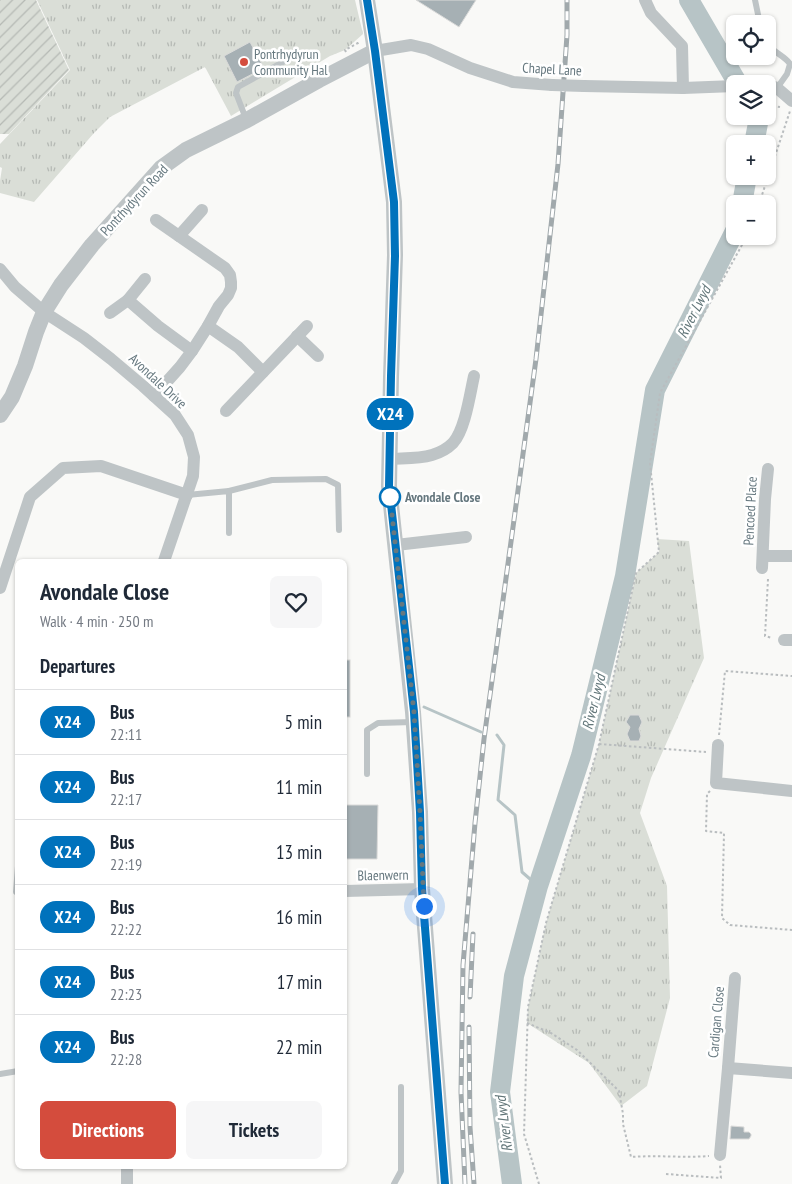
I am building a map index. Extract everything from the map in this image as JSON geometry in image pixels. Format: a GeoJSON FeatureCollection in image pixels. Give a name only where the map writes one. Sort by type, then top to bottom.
{"type":"FeatureCollection","features":[{"type":"Feature","properties":{"kind":"street"},"geometry":{"type":"LineString","coordinates":[[367,0],[394,202],[390,492],[414,722],[420,812],[422,889],[445,1184]]}},
{"type":"Feature","properties":{"kind":"street"},"geometry":{"type":"LineString","coordinates":[[645,0],[651,13],[682,46],[683,88]]}},
{"type":"Feature","properties":{"kind":"street","name":"Chapel Lane"},"geometry":{"type":"LineString","coordinates":[[375,51],[411,45],[428,49],[470,68],[513,82],[552,85],[683,88],[726,86]]}},
{"type":"Feature","properties":{"kind":"street","name":"Pontrhydyrun Road"},"geometry":{"type":"LineString","coordinates":[[0,415],[12,397],[44,312],[61,284],[92,245],[161,168],[186,150],[247,120],[375,51]]}},
{"type":"Feature","properties":{"kind":"street"},"geometry":{"type":"LineString","coordinates":[[776,90],[791,105]]}},
{"type":"Feature","properties":{"kind":"street"},"geometry":{"type":"LineString","coordinates":[[179,236],[202,210]]}},
{"type":"Feature","properties":{"kind":"street"},"geometry":{"type":"LineString","coordinates":[[154,396],[192,351],[231,288],[230,275],[225,268],[156,220]]}},
{"type":"Feature","properties":{"kind":"street","name":"Avondale Drive"},"geometry":{"type":"LineString","coordinates":[[0,269],[15,287],[44,312],[84,338],[154,396],[175,415],[188,434],[194,457],[193,476],[165,559]]}},
{"type":"Feature","properties":{"kind":"street"},"geometry":{"type":"LineString","coordinates":[[110,313],[128,300],[145,279]]}},
{"type":"Feature","properties":{"kind":"street"},"geometry":{"type":"LineString","coordinates":[[128,300],[158,326],[192,351]]}},
{"type":"Feature","properties":{"kind":"street"},"geometry":{"type":"LineString","coordinates":[[208,326],[238,348],[263,372]]}},
{"type":"Feature","properties":{"kind":"street"},"geometry":{"type":"LineString","coordinates":[[226,411],[308,326]]}},
{"type":"Feature","properties":{"kind":"street"},"geometry":{"type":"LineString","coordinates":[[297,336],[318,356]]}},
{"type":"Feature","properties":{"kind":"street"},"geometry":{"type":"LineString","coordinates":[[389,459],[432,455],[453,443],[462,427],[474,376]]}},
{"type":"Feature","properties":{"kind":"street"},"geometry":{"type":"LineString","coordinates":[[0,588],[30,497],[63,468],[101,466],[187,495]]}},
{"type":"Feature","properties":{"kind":"street","name":"Pencoed Place"},"geometry":{"type":"LineString","coordinates":[[768,469],[763,562],[792,556]]}},
{"type":"Feature","properties":{"kind":"street"},"geometry":{"type":"LineString","coordinates":[[396,545],[466,537]]}},
{"type":"Feature","properties":{"kind":"street"},"geometry":{"type":"LineString","coordinates":[[718,749],[716,783],[792,791]]}},
{"type":"Feature","properties":{"kind":"street","name":"Blaenwern"},"geometry":{"type":"LineString","coordinates":[[347,891],[422,889]]}},
{"type":"Feature","properties":{"kind":"street","name":"Cardigan Close"},"geometry":{"type":"LineString","coordinates":[[720,1155],[735,978]]}},
{"type":"Feature","properties":{"kind":"street","name":"Cardigan Close"},"geometry":{"type":"LineString","coordinates":[[728,1068],[792,1073]]}},
{"type":"Feature","properties":{"kind":"street"},"geometry":{"type":"LineString","coordinates":[[127,1169],[127,1184]]}},
{"type":"Feature","properties":{"kind":"lane"},"geometry":{"type":"LineString","coordinates":[[755,0],[758,15]]}},
{"type":"Feature","properties":{"kind":"lane"},"geometry":{"type":"LineString","coordinates":[[247,120],[236,93],[238,87],[299,53]]}},
{"type":"Feature","properties":{"kind":"lane"},"geometry":{"type":"LineString","coordinates":[[776,54],[790,64],[787,74],[776,83]]}},
{"type":"Feature","properties":{"kind":"lane"},"geometry":{"type":"LineString","coordinates":[[187,495],[229,491],[272,480],[326,479],[338,485],[340,530]]}},
{"type":"Feature","properties":{"kind":"lane"},"geometry":{"type":"LineString","coordinates":[[229,491],[229,532]]}},
{"type":"Feature","properties":{"kind":"lane"},"geometry":{"type":"LineString","coordinates":[[366,774],[367,730],[378,723],[414,722]]}},
{"type":"Feature","properties":{"kind":"lane"},"geometry":{"type":"LineString","coordinates":[[0,1074],[15,1072]]}},
{"type":"Feature","properties":{"kind":"lane"},"geometry":{"type":"LineString","coordinates":[[394,1184],[401,1171],[401,1087]]}},
{"type":"Feature","properties":{"kind":"path"},"geometry":{"type":"LineString","coordinates":[[352,63],[345,50],[358,43],[360,39]]}},
{"type":"Feature","properties":{"kind":"path"},"geometry":{"type":"LineString","coordinates":[[762,195],[791,105]]}},
{"type":"Feature","properties":{"kind":"path"},"geometry":{"type":"LineString","coordinates":[[539,1184],[524,1134],[528,1007],[546,923],[599,744],[636,573],[659,552],[650,463],[660,393],[742,245]]}},
{"type":"Feature","properties":{"kind":"path"},"geometry":{"type":"LineString","coordinates":[[763,562],[768,576],[765,636],[788,640]]}},
{"type":"Feature","properties":{"kind":"path"},"geometry":{"type":"LineString","coordinates":[[599,744],[718,749],[726,671],[792,676]]}},
{"type":"Feature","properties":{"kind":"path"},"geometry":{"type":"LineString","coordinates":[[716,783],[707,794],[706,831],[724,833],[722,918],[730,926],[792,930]]}},
{"type":"Feature","properties":{"kind":"path"},"geometry":{"type":"LineString","coordinates":[[527,1023],[551,1033],[577,1050],[619,1091],[623,1124],[631,1157],[649,1155],[690,1157],[720,1155],[721,1178],[666,1174]]}},
{"type":"Feature","properties":{"kind":"green space"},"geometry":{"type":"Polygon","coordinates":[[[0,0],[36,0],[69,70],[9,134],[0,134],[0,0]]]}},
{"type":"Feature","properties":{"kind":"green space"},"geometry":{"type":"Polygon","coordinates":[[[37,0],[355,0],[363,34],[345,50],[330,56],[231,116],[205,67],[110,117],[34,202],[0,193],[2,168],[0,167],[0,144],[70,70],[37,0]]]}},
{"type":"Feature","properties":{"kind":"green space"},"geometry":{"type":"Polygon","coordinates":[[[657,539],[689,541],[704,658],[651,778],[640,813],[667,886],[670,998],[647,1086],[621,1106],[589,1063],[527,1023],[528,1007],[546,923],[599,744],[636,573],[659,552],[657,539]]]}},
{"type":"Feature","properties":{"kind":"building"},"geometry":{"type":"Polygon","coordinates":[[[416,0],[476,0],[459,27],[416,0]]]}},
{"type":"Feature","properties":{"kind":"building","name":"Pontrhydyrun Community Hal"},"geometry":{"type":"Polygon","coordinates":[[[250,42],[264,68],[237,82],[224,56],[250,42]]]}},
{"type":"Feature","properties":{"kind":"building"},"geometry":{"type":"Polygon","coordinates":[[[347,660],[350,660],[350,717],[347,717],[347,660]]]}},
{"type":"Feature","properties":{"kind":"building"},"geometry":{"type":"Polygon","coordinates":[[[630,715],[639,715],[642,722],[639,729],[641,736],[639,741],[630,741],[627,734],[630,727],[626,722],[630,715]]]}},
{"type":"Feature","properties":{"kind":"building"},"geometry":{"type":"Polygon","coordinates":[[[347,805],[378,805],[377,859],[347,859],[347,805]]]}},
{"type":"Feature","properties":{"kind":"building"},"geometry":{"type":"Polygon","coordinates":[[[731,1126],[744,1127],[744,1132],[749,1132],[751,1136],[749,1139],[730,1139],[731,1126]]]}},
{"type":"Feature","properties":{"kind":"waterway","name":"River Lwyd"},"geometry":{"type":"LineString","coordinates":[[689,0],[733,75]]}},
{"type":"Feature","properties":{"kind":"waterway","name":"River Lwyd"},"geometry":{"type":"LineString","coordinates":[[756,135],[758,125]]}},
{"type":"Feature","properties":{"kind":"waterway","name":"River Lwyd"},"geometry":{"type":"LineString","coordinates":[[744,195],[745,185]]}},
{"type":"Feature","properties":{"kind":"waterway","name":"River Lwyd"},"geometry":{"type":"LineString","coordinates":[[512,1184],[500,1092],[514,976],[538,886],[581,756],[625,576],[655,390],[728,245]]}},
{"type":"Feature","properties":{"kind":"waterway"},"geometry":{"type":"LineString","coordinates":[[424,707],[481,732]]}},
{"type":"Feature","properties":{"kind":"waterway"},"geometry":{"type":"LineString","coordinates":[[497,735],[504,745],[498,800],[515,815],[522,872],[538,886]]}},
{"type":"Feature","properties":{"kind":"railway"},"geometry":{"type":"LineString","coordinates":[[465,1184],[461,1092],[463,965],[475,823],[484,739],[536,359],[558,164],[567,35],[567,0]]}},
{"type":"Feature","properties":{"kind":"railway"},"geometry":{"type":"LineString","coordinates":[[470,997],[473,934]]}},
{"type":"Feature","properties":{"kind":"railway"},"geometry":{"type":"LineString","coordinates":[[469,1027],[470,1127],[474,1184]]}},
{"type":"Feature","properties":{"kind":"bus line","name":"X24"},"geometry":{"type":"LineString","coordinates":[[367,0],[394,202],[395,256],[389,486],[414,712],[422,889],[445,1184]]}},
{"type":"Feature","properties":{"kind":"place","name":"Pontrhydyrun Community Hal"},"geometry":{"type":"Point","coordinates":[244,62]}},
{"type":"Feature","properties":{"kind":"place","name":"Avondale Close"},"geometry":{"type":"Point","coordinates":[390,497]}},
{"type":"Feature","properties":{"kind":"route"},"geometry":{"type":"LineString","coordinates":[[390,497],[414,712],[424,906]]}}]}
